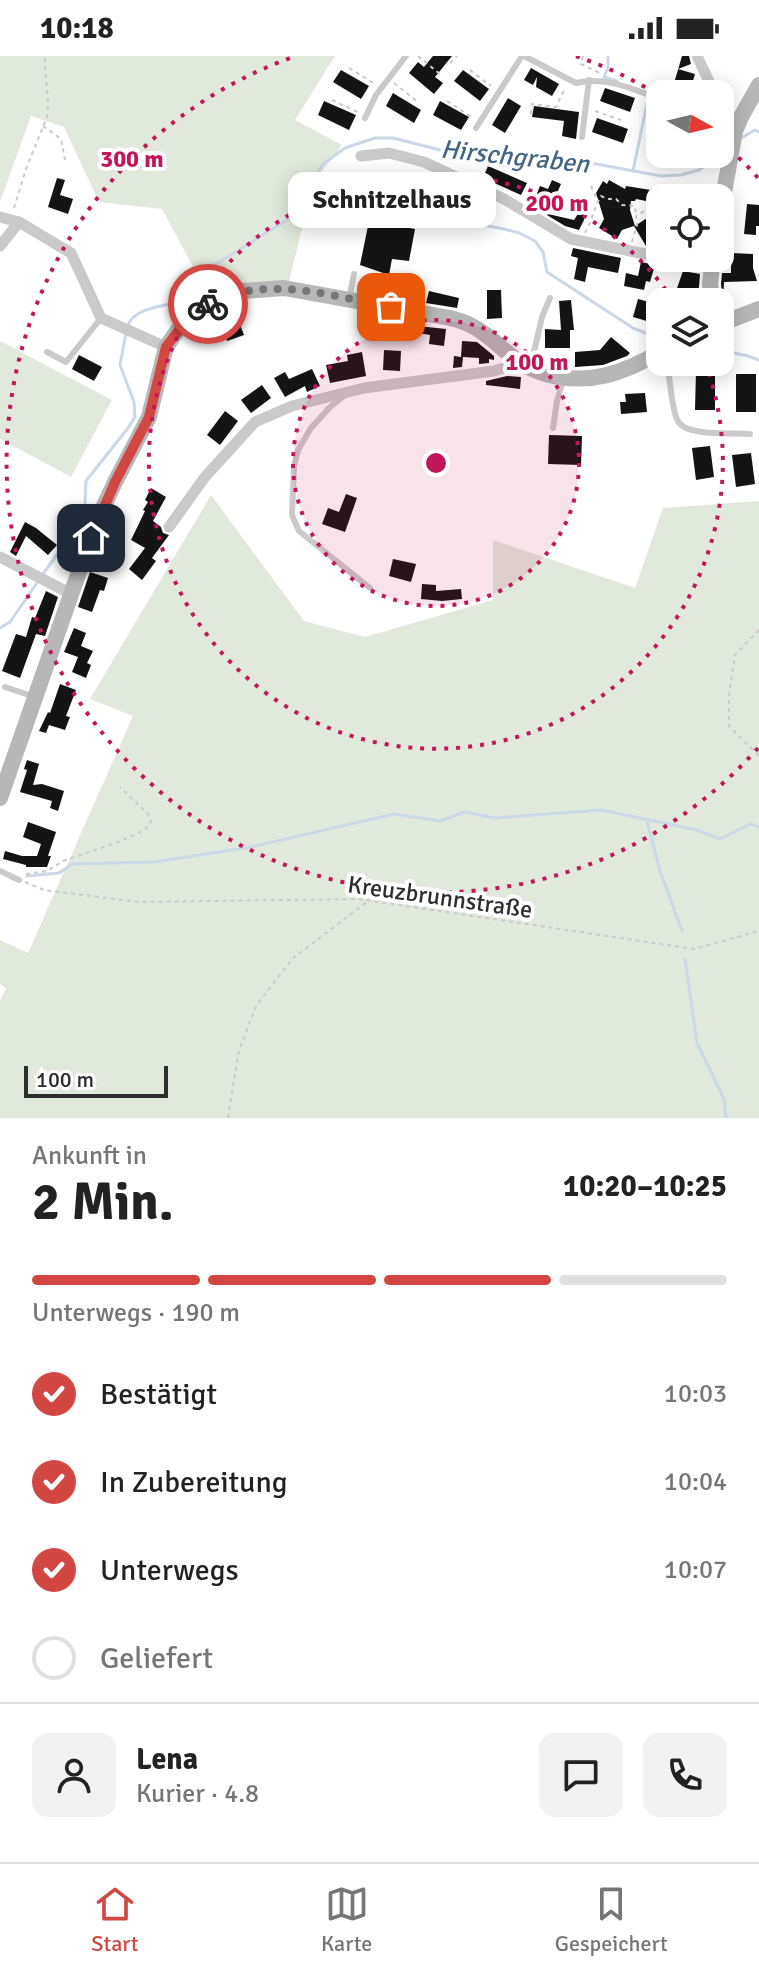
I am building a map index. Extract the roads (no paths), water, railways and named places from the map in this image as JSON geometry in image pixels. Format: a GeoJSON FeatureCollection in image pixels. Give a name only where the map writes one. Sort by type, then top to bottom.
{"type":"FeatureCollection","features":[{"type":"Feature","properties":{"kind":"main road"},"geometry":{"type":"LineString","coordinates":[[734,122],[741,117],[759,85]]}},
{"type":"Feature","properties":{"kind":"main road"},"geometry":{"type":"LineString","coordinates":[[0,798],[106,500],[149,417],[166,347],[180,327],[198,311],[237,292],[284,288],[468,323],[492,337],[526,366],[564,378],[606,377],[646,360]]}},
{"type":"Feature","properties":{"kind":"main road"},"geometry":{"type":"LineString","coordinates":[[734,319],[757,312]]}},
{"type":"Feature","properties":{"kind":"street"},"geometry":{"type":"LineString","coordinates":[[697,56],[708,80]]}},
{"type":"Feature","properties":{"kind":"street"},"geometry":{"type":"LineString","coordinates":[[361,156],[389,153],[424,162],[504,199],[571,239],[646,254]]}},
{"type":"Feature","properties":{"kind":"street"},"geometry":{"type":"LineString","coordinates":[[0,246],[10,219],[71,253],[101,318],[166,347]]}},
{"type":"Feature","properties":{"kind":"street"},"geometry":{"type":"LineString","coordinates":[[169,527],[205,477],[255,422],[292,406],[364,388],[526,366]]}},
{"type":"Feature","properties":{"kind":"street"},"geometry":{"type":"LineString","coordinates":[[0,557],[71,594]]}},
{"type":"Feature","properties":{"kind":"lane"},"geometry":{"type":"LineString","coordinates":[[366,117],[381,88],[406,56]]}},
{"type":"Feature","properties":{"kind":"lane"},"geometry":{"type":"LineString","coordinates":[[478,125],[523,56],[576,83],[610,81],[646,94]]}},
{"type":"Feature","properties":{"kind":"lane"},"geometry":{"type":"LineString","coordinates":[[582,137],[589,80]]}},
{"type":"Feature","properties":{"kind":"lane"},"geometry":{"type":"LineString","coordinates":[[349,299],[354,274]]}},
{"type":"Feature","properties":{"kind":"lane"},"geometry":{"type":"LineString","coordinates":[[526,366],[550,298]]}},
{"type":"Feature","properties":{"kind":"lane"},"geometry":{"type":"LineString","coordinates":[[47,352],[66,362],[101,318]]}},
{"type":"Feature","properties":{"kind":"lane"},"geometry":{"type":"LineString","coordinates":[[670,376],[674,409],[680,424],[696,430],[750,434]]}},
{"type":"Feature","properties":{"kind":"lane"},"geometry":{"type":"LineString","coordinates":[[553,428],[564,378]]}},
{"type":"Feature","properties":{"kind":"lane"},"geometry":{"type":"LineString","coordinates":[[350,392],[330,407],[311,428],[298,450],[294,466],[292,515],[299,531],[370,588]]}},
{"type":"Feature","properties":{"kind":"lane"},"geometry":{"type":"LineString","coordinates":[[5,687],[35,697]]}},
{"type":"Feature","properties":{"kind":"lane"},"geometry":{"type":"LineString","coordinates":[[0,871],[19,880]]}},
{"type":"Feature","properties":{"kind":"waterway"},"geometry":{"type":"LineString","coordinates":[[608,56],[604,77],[617,81]]}},
{"type":"Feature","properties":{"kind":"waterway"},"geometry":{"type":"LineString","coordinates":[[633,171],[646,108]]}},
{"type":"Feature","properties":{"kind":"waterway","name":"Hirschgraben"},"geometry":{"type":"LineString","coordinates":[[741,138],[755,130],[759,132]]}},
{"type":"Feature","properties":{"kind":"waterway","name":"Hirschgraben"},"geometry":{"type":"LineString","coordinates":[[296,213],[323,164],[345,148],[375,138],[393,138],[452,153],[511,151],[542,154],[661,176],[681,175],[702,168]]}},
{"type":"Feature","properties":{"kind":"waterway"},"geometry":{"type":"LineString","coordinates":[[128,325],[143,311],[180,302],[197,276],[295,215],[317,207],[418,205],[440,217],[504,229],[535,241],[543,252],[547,272],[646,333]]}},
{"type":"Feature","properties":{"kind":"waterway"},"geometry":{"type":"LineString","coordinates":[[43,574],[84,524],[86,481],[135,417],[134,402],[120,365],[126,333]]}},
{"type":"Feature","properties":{"kind":"waterway"},"geometry":{"type":"LineString","coordinates":[[734,353],[759,360]]}},
{"type":"Feature","properties":{"kind":"waterway"},"geometry":{"type":"LineString","coordinates":[[0,628],[10,622],[39,580]]}},
{"type":"Feature","properties":{"kind":"waterway"},"geometry":{"type":"LineString","coordinates":[[27,876],[59,873],[72,864],[154,862],[251,847],[394,814],[440,821],[465,812],[495,818],[601,810],[697,830],[720,839],[750,824],[759,827]]}},
{"type":"Feature","properties":{"kind":"waterway"},"geometry":{"type":"LineString","coordinates":[[647,821],[660,871],[682,931]]}},
{"type":"Feature","properties":{"kind":"waterway"},"geometry":{"type":"LineString","coordinates":[[685,959],[697,1043],[724,1099],[726,1118]]}},
{"type":"Feature","properties":{"kind":"place","name":"Schnitzelhaus"},"geometry":{"type":"Point","coordinates":[391,307]}}]}
